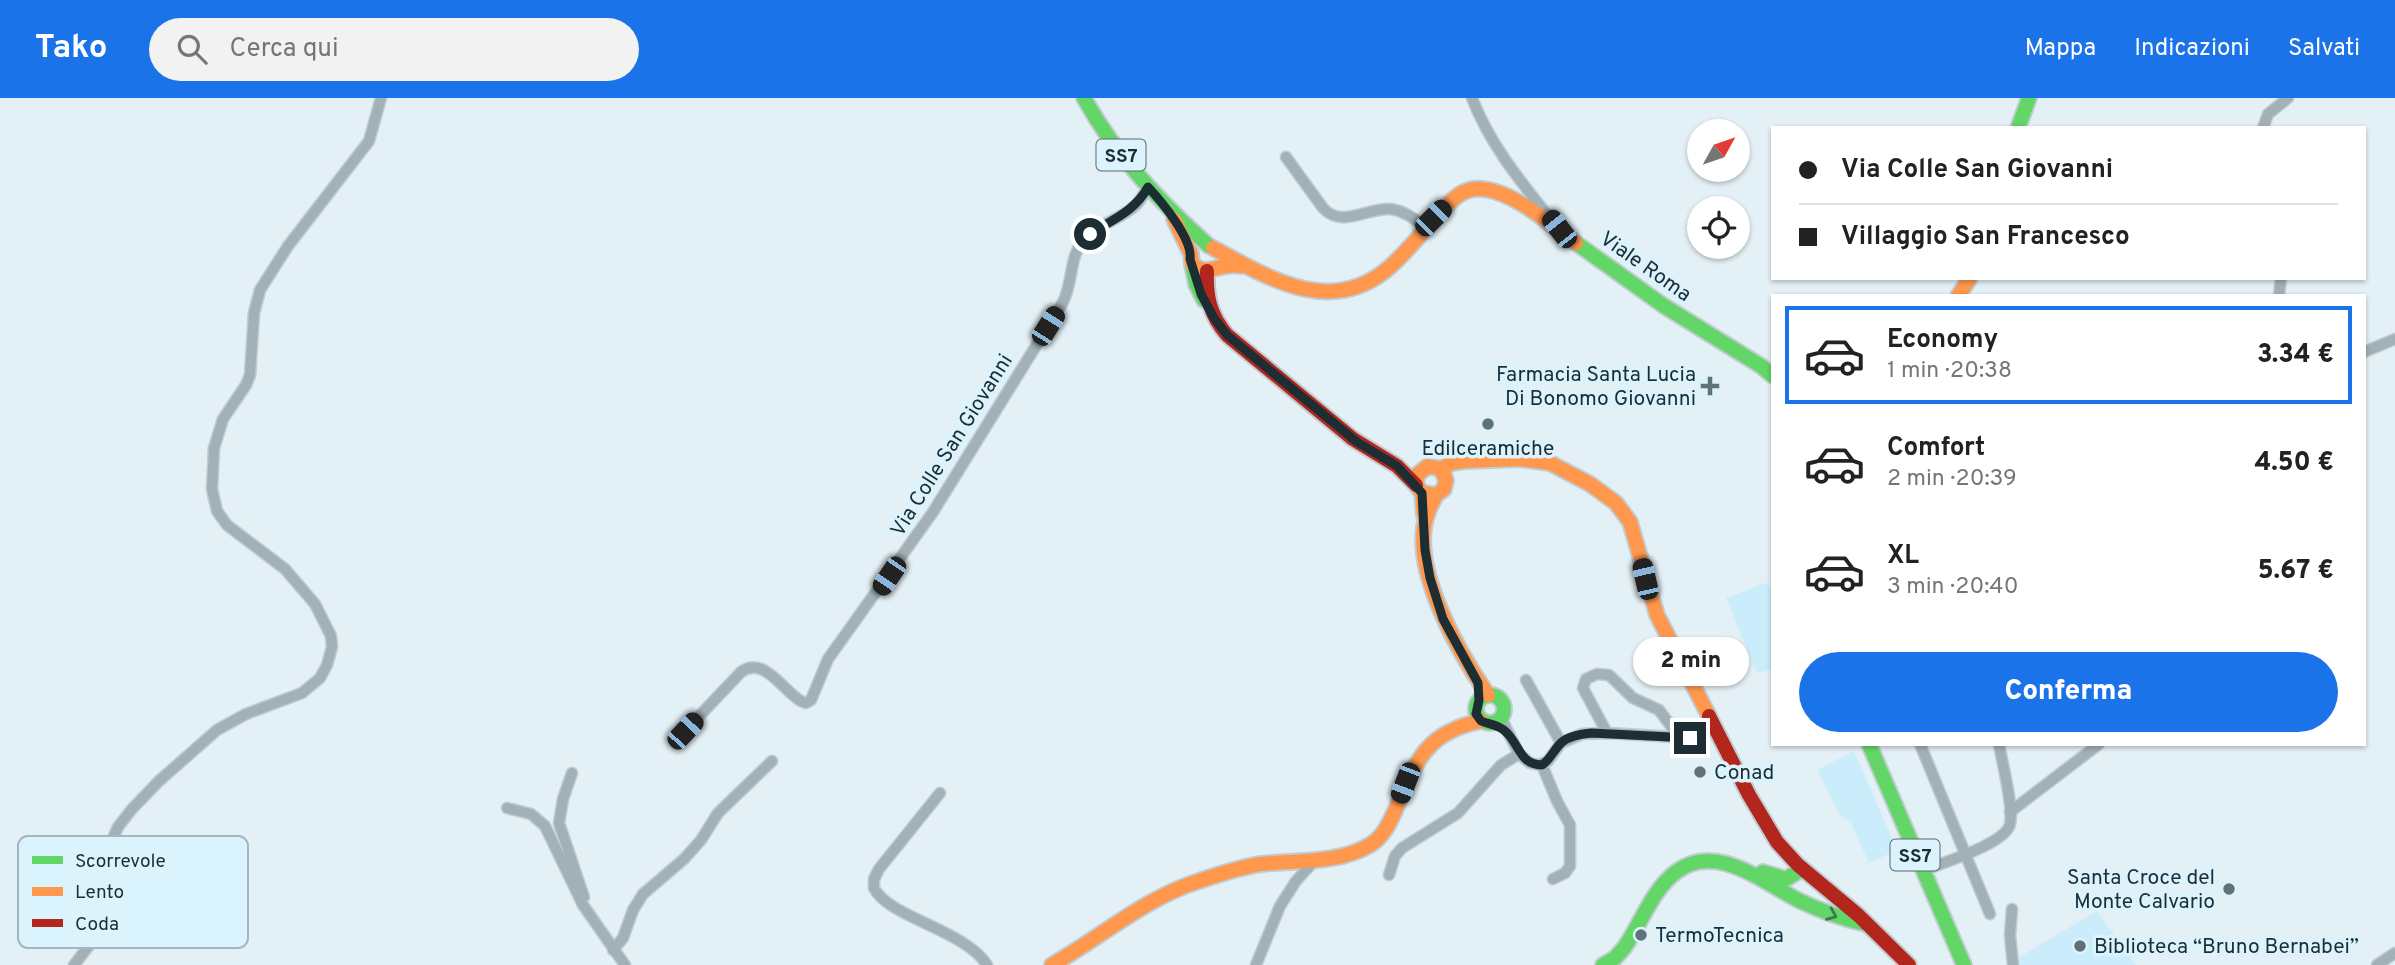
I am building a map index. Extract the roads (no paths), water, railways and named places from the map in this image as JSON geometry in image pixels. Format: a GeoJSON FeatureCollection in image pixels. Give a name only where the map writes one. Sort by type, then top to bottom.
{"type":"FeatureCollection","features":[{"type":"Feature","properties":{"kind":"main road","name":"Viale Roma"},"geometry":{"type":"LineString","coordinates":[[1084,98],[1110,140],[1165,205],[1211,247],[1262,276],[1299,288],[1330,293],[1354,290],[1374,281],[1387,271],[1456,196],[1466,191],[1496,191],[1559,229],[1673,312],[1771,373]]}},
{"type":"Feature","properties":{"kind":"main road"},"geometry":{"type":"LineString","coordinates":[[2019,126],[2029,98]]}},
{"type":"Feature","properties":{"kind":"main road","name":"Viale Roma"},"geometry":{"type":"LineString","coordinates":[[1165,205],[1191,259],[1197,285],[1223,331],[1357,442],[1397,466],[1425,491]]}},
{"type":"Feature","properties":{"kind":"main road"},"geometry":{"type":"LineString","coordinates":[[1207,304],[1209,271],[1217,259],[1211,247],[1200,245],[1191,259],[1198,270],[1209,271],[1224,266],[1246,266]]}},
{"type":"Feature","properties":{"kind":"main road"},"geometry":{"type":"LineString","coordinates":[[1052,965],[1138,909],[1188,885],[1249,867],[1357,852],[1378,838],[1388,827],[1414,762],[1426,747],[1449,729],[1469,722],[1487,711],[1478,683],[1451,635],[1435,597],[1425,550],[1424,520],[1430,502],[1419,471],[1438,472],[1456,470],[1476,462],[1531,459],[1549,462],[1606,493],[1621,505],[1632,527],[1653,605],[1764,823],[1784,851],[1802,869],[1868,924],[1909,965]]}},
{"type":"Feature","properties":{"kind":"main road"},"geometry":{"type":"LineString","coordinates":[[1397,466],[1438,472]]}},
{"type":"Feature","properties":{"kind":"main road"},"geometry":{"type":"LineString","coordinates":[[1425,491],[1444,489],[1438,472]]}},
{"type":"Feature","properties":{"kind":"main road","name":"SS7"},"geometry":{"type":"LineString","coordinates":[[1870,746],[1964,965]]}},
{"type":"Feature","properties":{"kind":"main road"},"geometry":{"type":"LineString","coordinates":[[1603,965],[1615,958],[1624,948],[1660,891],[1682,868],[1714,862],[1726,863],[1740,869],[1797,900],[1839,918],[1868,924]]}},
{"type":"Feature","properties":{"kind":"main road"},"geometry":{"type":"LineString","coordinates":[[1740,869],[1753,869],[1782,879],[1795,876],[1802,869]]}},
{"type":"Feature","properties":{"kind":"main road"},"geometry":{"type":"LineString","coordinates":[[1797,900],[1829,890]]}},
{"type":"Feature","properties":{"kind":"street"},"geometry":{"type":"LineString","coordinates":[[114,836],[132,808],[218,730],[246,714],[306,691],[320,678],[327,665],[332,647],[331,636],[314,604],[285,569],[228,525],[217,512],[212,489],[213,461],[221,423],[250,375],[254,313],[260,290],[288,246],[369,141],[381,98]]}},
{"type":"Feature","properties":{"kind":"street"},"geometry":{"type":"LineString","coordinates":[[1472,98],[1501,155],[1559,229]]}},
{"type":"Feature","properties":{"kind":"street"},"geometry":{"type":"LineString","coordinates":[[2264,126],[2269,114],[2288,98]]}},
{"type":"Feature","properties":{"kind":"street"},"geometry":{"type":"LineString","coordinates":[[1286,157],[1324,210],[1332,216],[1351,216],[1394,209],[1426,227]]}},
{"type":"Feature","properties":{"kind":"street","name":"Via Colle San Giovanni"},"geometry":{"type":"LineString","coordinates":[[685,731],[741,672],[749,667],[755,666],[763,670],[798,700],[806,703],[811,700],[828,659],[933,512],[1062,304],[1081,243],[1090,234],[1136,205],[1148,187]]}},
{"type":"Feature","properties":{"kind":"street"},"geometry":{"type":"LineString","coordinates":[[2366,351],[2395,338]]}},
{"type":"Feature","properties":{"kind":"street"},"geometry":{"type":"LineString","coordinates":[[1607,733],[1583,688],[1586,678],[1601,673],[1611,677],[1633,698],[1657,708],[1680,738]]}},
{"type":"Feature","properties":{"kind":"street"},"geometry":{"type":"LineString","coordinates":[[1526,680],[1561,743]]}},
{"type":"Feature","properties":{"kind":"street"},"geometry":{"type":"LineString","coordinates":[[1487,711],[1508,733],[1519,754],[1530,763],[1542,765],[1550,759],[1561,743],[1582,734],[1680,738],[1695,737],[1716,729]]}},
{"type":"Feature","properties":{"kind":"street"},"geometry":{"type":"LineString","coordinates":[[1921,746],[1990,914]]}},
{"type":"Feature","properties":{"kind":"street"},"geometry":{"type":"LineString","coordinates":[[1922,871],[2005,834],[2010,824],[2010,813],[1999,746]]}},
{"type":"Feature","properties":{"kind":"street"},"geometry":{"type":"LineString","coordinates":[[2010,813],[2096,746]]}},
{"type":"Feature","properties":{"kind":"street"},"geometry":{"type":"LineString","coordinates":[[1389,875],[1395,856],[1402,848],[1458,813],[1502,765],[1519,754]]}},
{"type":"Feature","properties":{"kind":"street"},"geometry":{"type":"LineString","coordinates":[[613,950],[623,938],[634,908],[643,894],[684,859],[701,840],[718,813],[772,761]]}},
{"type":"Feature","properties":{"kind":"street"},"geometry":{"type":"LineString","coordinates":[[1542,765],[1570,825],[1570,866],[1566,873],[1553,879]]}},
{"type":"Feature","properties":{"kind":"street"},"geometry":{"type":"LineString","coordinates":[[572,773],[562,806],[560,828],[575,864],[582,892],[605,938]]}},
{"type":"Feature","properties":{"kind":"street"},"geometry":{"type":"LineString","coordinates":[[940,793],[879,869],[874,879],[874,888],[886,901],[970,947],[987,965]]}},
{"type":"Feature","properties":{"kind":"street"},"geometry":{"type":"LineString","coordinates":[[507,808],[531,814],[545,826],[574,889],[625,965]]}},
{"type":"Feature","properties":{"kind":"street"},"geometry":{"type":"LineString","coordinates":[[1256,965],[1280,906],[1296,881],[1316,859]]}},
{"type":"Feature","properties":{"kind":"street"},"geometry":{"type":"LineString","coordinates":[[2012,909],[2010,935],[2013,965]]}},
{"type":"Feature","properties":{"kind":"street"},"geometry":{"type":"LineString","coordinates":[[74,965],[88,948]]}},
{"type":"Feature","properties":{"kind":"street"},"geometry":{"type":"LineString","coordinates":[[2377,965],[2395,953]]}},
{"type":"Feature","properties":{"kind":"place","name":"Farmacia Santa Lucia Di Bonomo Giovanni"},"geometry":{"type":"Point","coordinates":[1710,386]}},
{"type":"Feature","properties":{"kind":"place","name":"Edilceramiche"},"geometry":{"type":"Point","coordinates":[1488,424]}},
{"type":"Feature","properties":{"kind":"place","name":"Conad"},"geometry":{"type":"Point","coordinates":[1700,772]}},
{"type":"Feature","properties":{"kind":"place","name":"Santa Croce del Monte Calvario"},"geometry":{"type":"Point","coordinates":[2229,889]}},
{"type":"Feature","properties":{"kind":"place","name":"TermoTecnica"},"geometry":{"type":"Point","coordinates":[1641,935]}},
{"type":"Feature","properties":{"kind":"place","name":"Biblioteca “Bruno Bernabei”"},"geometry":{"type":"Point","coordinates":[2080,946]}}]}
